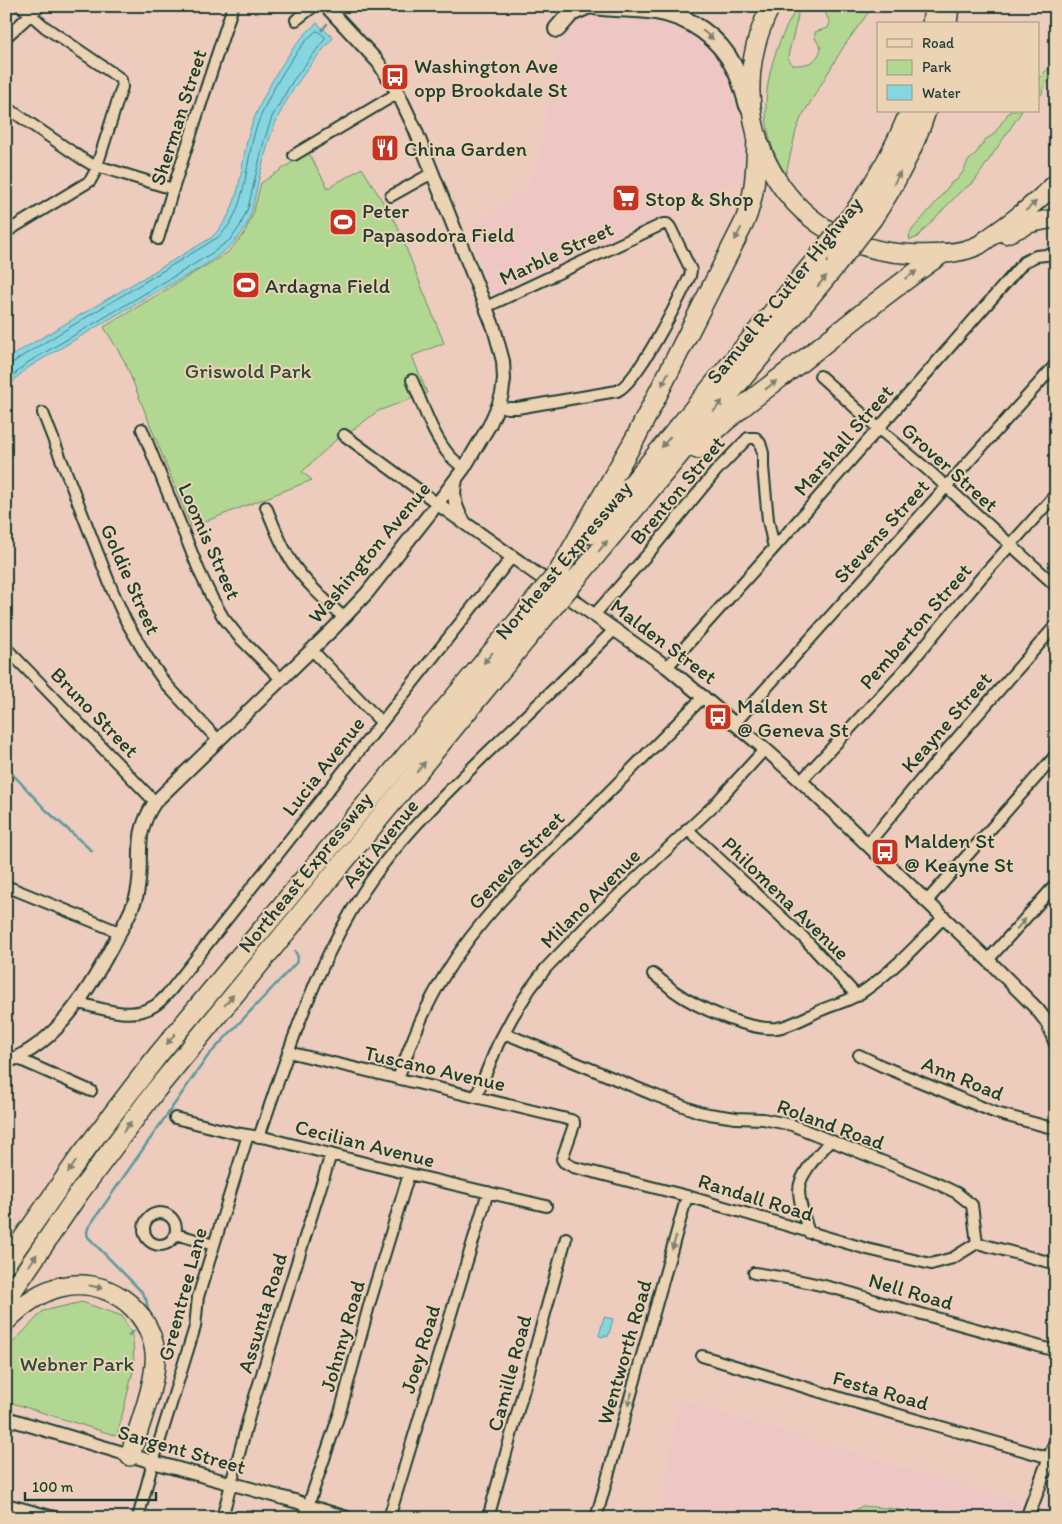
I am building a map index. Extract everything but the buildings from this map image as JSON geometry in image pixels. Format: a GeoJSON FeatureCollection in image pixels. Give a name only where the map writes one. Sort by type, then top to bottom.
{"type":"FeatureCollection","features":[{"type":"Feature","properties":{"kind":"highway"},"geometry":{"type":"LineString","coordinates":[[565,578],[744,223],[754,185],[756,132],[751,97],[751,67],[759,34],[771,6]]}},
{"type":"Feature","properties":{"kind":"highway"},"geometry":{"type":"LineString","coordinates":[[932,22],[934,6]]}},
{"type":"Feature","properties":{"kind":"highway"},"geometry":{"type":"LineString","coordinates":[[947,22],[949,6]]}},
{"type":"Feature","properties":{"kind":"highway","name":"Samuel R. Cutler Highway"},"geometry":{"type":"LineString","coordinates":[[648,478],[836,264],[864,214],[875,182],[891,154],[910,112]]}},
{"type":"Feature","properties":{"kind":"highway","name":"Samuel R. Cutler Highway"},"geometry":{"type":"LineString","coordinates":[[648,478],[819,256],[864,214],[900,173],[926,112]]}},
{"type":"Feature","properties":{"kind":"highway"},"geometry":{"type":"LineString","coordinates":[[756,132],[768,164],[781,186],[801,208],[828,229],[854,242],[885,252],[942,253],[978,245],[1024,226],[1056,218]]}},
{"type":"Feature","properties":{"kind":"highway"},"geometry":{"type":"LineString","coordinates":[[978,245],[1027,210],[1056,183]]}},
{"type":"Feature","properties":{"kind":"highway"},"geometry":{"type":"LineString","coordinates":[[648,478],[686,461],[709,436],[740,410],[892,289],[942,253]]}},
{"type":"Feature","properties":{"kind":"highway","name":"Northeast Expressway"},"geometry":{"type":"LineString","coordinates":[[6,1300],[84,1187],[162,1083],[565,578],[648,478]]}},
{"type":"Feature","properties":{"kind":"highway","name":"Northeast Expressway"},"geometry":{"type":"LineString","coordinates":[[6,1263],[79,1158],[158,1055],[549,598]]}},
{"type":"Feature","properties":{"kind":"highway"},"geometry":{"type":"LineString","coordinates":[[6,1321],[36,1297],[53,1289],[70,1285],[88,1285],[107,1290],[123,1299],[137,1311],[151,1335],[155,1360],[151,1386],[130,1456]]}},
{"type":"Feature","properties":{"kind":"main road"},"geometry":{"type":"LineString","coordinates":[[557,29],[571,13],[587,6]]}},
{"type":"Feature","properties":{"kind":"main road"},"geometry":{"type":"LineString","coordinates":[[596,6],[648,10],[669,14],[684,19],[703,30],[722,47],[732,63],[740,80],[756,132]]}},
{"type":"Feature","properties":{"kind":"street"},"geometry":{"type":"LineString","coordinates":[[6,232],[92,179],[121,92],[122,83],[118,77],[30,15],[21,6]]}},
{"type":"Feature","properties":{"kind":"street"},"geometry":{"type":"LineString","coordinates":[[6,37],[40,6]]}},
{"type":"Feature","properties":{"kind":"street","name":"Sherman Street"},"geometry":{"type":"LineString","coordinates":[[158,239],[233,6]]}},
{"type":"Feature","properties":{"kind":"street"},"geometry":{"type":"LineString","coordinates":[[296,20],[314,6]]}},
{"type":"Feature","properties":{"kind":"street","name":"Washington Avenue"},"geometry":{"type":"LineString","coordinates":[[11,1060],[33,1048],[54,1030],[79,1003],[100,970],[128,918],[137,893],[142,828],[146,816],[155,802],[312,650],[372,586],[438,504],[460,473],[489,426],[498,406],[503,385],[503,361],[499,345],[486,307],[415,129],[398,93],[378,62],[326,6]]}},
{"type":"Feature","properties":{"kind":"street"},"geometry":{"type":"LineString","coordinates":[[294,155],[398,93]]}},
{"type":"Feature","properties":{"kind":"street"},"geometry":{"type":"LineString","coordinates":[[6,107],[81,158],[97,166],[173,189]]}},
{"type":"Feature","properties":{"kind":"street"},"geometry":{"type":"LineString","coordinates":[[391,196],[433,174]]}},
{"type":"Feature","properties":{"kind":"street","name":"Marble Street"},"geometry":{"type":"LineString","coordinates":[[486,307],[667,224],[690,267],[691,275],[672,313],[650,352],[623,388],[617,391],[514,408],[498,406]]}},
{"type":"Feature","properties":{"kind":"street","name":"Marshall Street"},"geometry":{"type":"LineString","coordinates":[[667,667],[879,429],[1024,262],[1036,256],[1056,254]]}},
{"type":"Feature","properties":{"kind":"street","name":"Stevens Street"},"geometry":{"type":"LineString","coordinates":[[735,723],[1056,364]]}},
{"type":"Feature","properties":{"kind":"street","name":"Grover Street"},"geometry":{"type":"LineString","coordinates":[[820,376],[946,486],[1056,586]]}},
{"type":"Feature","properties":{"kind":"street"},"geometry":{"type":"LineString","coordinates":[[412,380],[441,443],[460,473],[454,490],[455,502],[466,524]]}},
{"type":"Feature","properties":{"kind":"street","name":"Goldie Street"},"geometry":{"type":"LineString","coordinates":[[43,413],[112,592],[126,621],[165,683],[218,740]]}},
{"type":"Feature","properties":{"kind":"street","name":"Loomis Street"},"geometry":{"type":"LineString","coordinates":[[142,428],[192,554],[212,598],[223,617],[239,637],[281,679]]}},
{"type":"Feature","properties":{"kind":"street","name":"Malden Street"},"geometry":{"type":"LineString","coordinates":[[344,435],[466,524],[510,559],[595,614],[667,667],[766,749],[1037,1009],[1053,1021],[1056,1044]]}},
{"type":"Feature","properties":{"kind":"street","name":"Brenton Street"},"geometry":{"type":"LineString","coordinates":[[595,614],[653,548],[716,471],[743,441],[748,438],[756,438],[763,449],[768,520],[774,548]]}},
{"type":"Feature","properties":{"kind":"street","name":"Pemberton Street"},"geometry":{"type":"LineString","coordinates":[[801,781],[908,666],[980,579],[1056,494]]}},
{"type":"Feature","properties":{"kind":"street"},"geometry":{"type":"LineString","coordinates":[[266,507],[282,544],[297,568],[311,586],[344,618]]}},
{"type":"Feature","properties":{"kind":"street","name":"Lucia Avenue"},"geometry":{"type":"LineString","coordinates":[[79,1003],[130,1013],[144,1012],[156,1005],[167,994],[510,559]]}},
{"type":"Feature","properties":{"kind":"street","name":"Keayne Street"},"geometry":{"type":"LineString","coordinates":[[867,845],[931,768],[1056,625]]}},
{"type":"Feature","properties":{"kind":"street","name":"Asti Avenue"},"geometry":{"type":"LineString","coordinates":[[259,1137],[310,994],[333,944],[359,898],[392,852],[440,799],[615,629]]}},
{"type":"Feature","properties":{"kind":"street","name":"Bruno Street"},"geometry":{"type":"LineString","coordinates":[[8,649],[155,802]]}},
{"type":"Feature","properties":{"kind":"street"},"geometry":{"type":"LineString","coordinates":[[312,650],[382,722]]}},
{"type":"Feature","properties":{"kind":"street","name":"Geneva Street"},"geometry":{"type":"LineString","coordinates":[[398,1080],[417,1028],[435,990],[456,956],[479,925],[518,882],[704,696]]}},
{"type":"Feature","properties":{"kind":"street","name":"Milano Avenue"},"geometry":{"type":"LineString","coordinates":[[476,1098],[504,1033],[524,997],[553,960],[592,920],[713,806],[766,749]]}},
{"type":"Feature","properties":{"kind":"street"},"geometry":{"type":"LineString","coordinates":[[926,902],[1056,755]]}},
{"type":"Feature","properties":{"kind":"street","name":"Philomena Avenue"},"geometry":{"type":"LineString","coordinates":[[687,829],[804,938],[857,996]]}},
{"type":"Feature","properties":{"kind":"street"},"geometry":{"type":"LineString","coordinates":[[988,960],[1056,884]]}},
{"type":"Feature","properties":{"kind":"street"},"geometry":{"type":"LineString","coordinates":[[6,886],[119,932]]}},
{"type":"Feature","properties":{"kind":"street"},"geometry":{"type":"LineString","coordinates":[[653,974],[693,1003],[734,1021],[760,1027],[777,1028],[857,996],[908,954],[943,918]]}},
{"type":"Feature","properties":{"kind":"street","name":"Roland Road"},"geometry":{"type":"LineString","coordinates":[[504,1033],[699,1112],[736,1118],[781,1121],[936,1182],[957,1193],[972,1206],[977,1243]]}},
{"type":"Feature","properties":{"kind":"street","name":"Tuscano Avenue"},"geometry":{"type":"LineString","coordinates":[[288,1052],[573,1121]]}},
{"type":"Feature","properties":{"kind":"street","name":"Ann Road"},"geometry":{"type":"LineString","coordinates":[[859,1055],[996,1113],[1056,1129]]}},
{"type":"Feature","properties":{"kind":"street"},"geometry":{"type":"LineString","coordinates":[[11,1060],[91,1091]]}},
{"type":"Feature","properties":{"kind":"street","name":"Cecilian Avenue"},"geometry":{"type":"LineString","coordinates":[[175,1118],[546,1206]]}},
{"type":"Feature","properties":{"kind":"street","name":"Randall Road"},"geometry":{"type":"LineString","coordinates":[[573,1121],[574,1126],[562,1159],[567,1164],[578,1169],[687,1196],[867,1249],[931,1264],[953,1258],[977,1243]]}},
{"type":"Feature","properties":{"kind":"street","name":"Greentree Lane"},"geometry":{"type":"LineString","coordinates":[[138,1518],[153,1462],[195,1327],[198,1297],[248,1135]]}},
{"type":"Feature","properties":{"kind":"street"},"geometry":{"type":"LineString","coordinates":[[809,1232],[801,1203],[800,1182],[830,1141]]}},
{"type":"Feature","properties":{"kind":"street","name":"Assunta Road"},"geometry":{"type":"LineString","coordinates":[[222,1518],[251,1409],[331,1154]]}},
{"type":"Feature","properties":{"kind":"street","name":"Johnny Road"},"geometry":{"type":"LineString","coordinates":[[306,1512],[341,1409],[370,1302],[409,1174]]}},
{"type":"Feature","properties":{"kind":"street","name":"Joey Road"},"geometry":{"type":"LineString","coordinates":[[389,1518],[488,1192]]}},
{"type":"Feature","properties":{"kind":"street","name":"Wentworth Road"},"geometry":{"type":"LineString","coordinates":[[596,1518],[687,1196]]}},
{"type":"Feature","properties":{"kind":"street"},"geometry":{"type":"LineString","coordinates":[[175,1234],[214,1244]]}},
{"type":"Feature","properties":{"kind":"street","name":"Camille Road"},"geometry":{"type":"LineString","coordinates":[[488,1518],[566,1238]]}},
{"type":"Feature","properties":{"kind":"street"},"geometry":{"type":"LineString","coordinates":[[977,1243],[1056,1264]]}},
{"type":"Feature","properties":{"kind":"street","name":"Nell Road"},"geometry":{"type":"LineString","coordinates":[[754,1273],[781,1276],[861,1296],[1056,1351]]}},
{"type":"Feature","properties":{"kind":"street","name":"Festa Road"},"geometry":{"type":"LineString","coordinates":[[702,1356],[857,1403],[1050,1458]]}},
{"type":"Feature","properties":{"kind":"street","name":"Sargent Street"},"geometry":{"type":"LineString","coordinates":[[6,1418],[130,1456],[298,1502],[306,1512],[347,1518]]}},
{"type":"Feature","properties":{"kind":"street"},"geometry":{"type":"LineString","coordinates":[[1027,1518],[1056,1442]]}},
{"type":"Feature","properties":{"kind":"street"},"geometry":{"type":"LineString","coordinates":[[6,1504],[58,1518]]}},
{"type":"Feature","properties":{"kind":"shaded area"},"geometry":{"type":"Polygon","coordinates":[[[586,15],[659,21],[685,31],[708,48],[718,60],[731,84],[744,139],[746,176],[492,294],[488,290],[482,264],[473,242],[473,227],[483,215],[520,194],[530,183],[540,150],[552,73],[565,31],[575,19],[586,15]]]}},
{"type":"Feature","properties":{"kind":"shaded area"},"geometry":{"type":"Polygon","coordinates":[[[679,1400],[1008,1499],[1024,1502],[1017,1518],[660,1518],[679,1400]]]}},
{"type":"Feature","properties":{"kind":"green space"},"geometry":{"type":"Polygon","coordinates":[[[824,6],[873,6],[844,46],[801,118],[786,173],[775,155],[768,131],[766,113],[769,76],[780,40],[797,8],[798,16],[788,56],[789,61],[792,65],[802,65],[817,57],[821,48],[815,38],[815,32],[828,28],[830,23],[823,8],[824,6]]]}},
{"type":"Feature","properties":{"kind":"green space"},"geometry":{"type":"Polygon","coordinates":[[[1056,61],[1056,73],[1045,85],[1040,96],[1040,77],[1056,61]]]}},
{"type":"Feature","properties":{"kind":"green space"},"geometry":{"type":"Polygon","coordinates":[[[1009,112],[1021,112],[974,182],[960,192],[916,238],[910,240],[909,236],[912,230],[951,183],[958,179],[968,161],[986,139],[993,135],[1009,112]]]}},
{"type":"Feature","properties":{"kind":"green space","name":"Griswold Park"},"geometry":{"type":"Polygon","coordinates":[[[308,152],[328,188],[362,168],[397,225],[444,343],[412,356],[427,393],[378,411],[353,430],[338,438],[302,472],[312,480],[191,527],[125,362],[104,327],[227,253],[244,234],[253,214],[261,183],[308,152]]]}},
{"type":"Feature","properties":{"kind":"green space","name":"Webner Park"},"geometry":{"type":"Polygon","coordinates":[[[82,1302],[122,1316],[133,1337],[134,1367],[117,1436],[6,1401],[6,1352],[9,1347],[43,1311],[82,1302]]]}},
{"type":"Feature","properties":{"kind":"green space"},"geometry":{"type":"Polygon","coordinates":[[[862,1506],[895,1509],[939,1518],[853,1518],[854,1511],[862,1506]]]}},
{"type":"Feature","properties":{"kind":"water"},"geometry":{"type":"Polygon","coordinates":[[[317,23],[333,38],[303,75],[279,115],[268,144],[250,217],[235,241],[211,261],[29,367],[17,377],[6,391],[6,361],[21,350],[211,238],[221,227],[229,215],[234,202],[249,133],[260,105],[286,58],[296,44],[317,23]]]}},
{"type":"Feature","properties":{"kind":"water"},"geometry":{"type":"Polygon","coordinates":[[[604,1317],[613,1319],[608,1337],[604,1335],[603,1337],[599,1336],[604,1317]]]}},
{"type":"Feature","properties":{"kind":"waterway"},"geometry":{"type":"LineString","coordinates":[[322,30],[327,24]]}},
{"type":"Feature","properties":{"kind":"waterway"},"geometry":{"type":"LineString","coordinates":[[6,767],[46,810],[92,851]]}},
{"type":"Feature","properties":{"kind":"waterway"},"geometry":{"type":"LineString","coordinates":[[148,1309],[146,1299],[141,1291],[88,1237],[88,1228],[208,1056],[296,963],[298,957],[295,951]]}},
{"type":"Feature","properties":{"kind":"waterway"},"geometry":{"type":"LineString","coordinates":[[129,1335],[134,1331]]}},
{"type":"Feature","properties":{"kind":"place","name":"Washington Ave opp Brookdale St"},"geometry":{"type":"Point","coordinates":[395,77]}},
{"type":"Feature","properties":{"kind":"place","name":"China Garden"},"geometry":{"type":"Point","coordinates":[385,148]}},
{"type":"Feature","properties":{"kind":"place","name":"Stop & Shop"},"geometry":{"type":"Point","coordinates":[626,198]}},
{"type":"Feature","properties":{"kind":"place","name":"Peter Papasodora Field"},"geometry":{"type":"Point","coordinates":[343,222]}},
{"type":"Feature","properties":{"kind":"place","name":"Ardagna Field"},"geometry":{"type":"Point","coordinates":[246,285]}},
{"type":"Feature","properties":{"kind":"place","name":"Malden St @ Geneva St"},"geometry":{"type":"Point","coordinates":[718,717]}},
{"type":"Feature","properties":{"kind":"place","name":"Malden St @ Keayne St"},"geometry":{"type":"Point","coordinates":[885,852]}}]}
